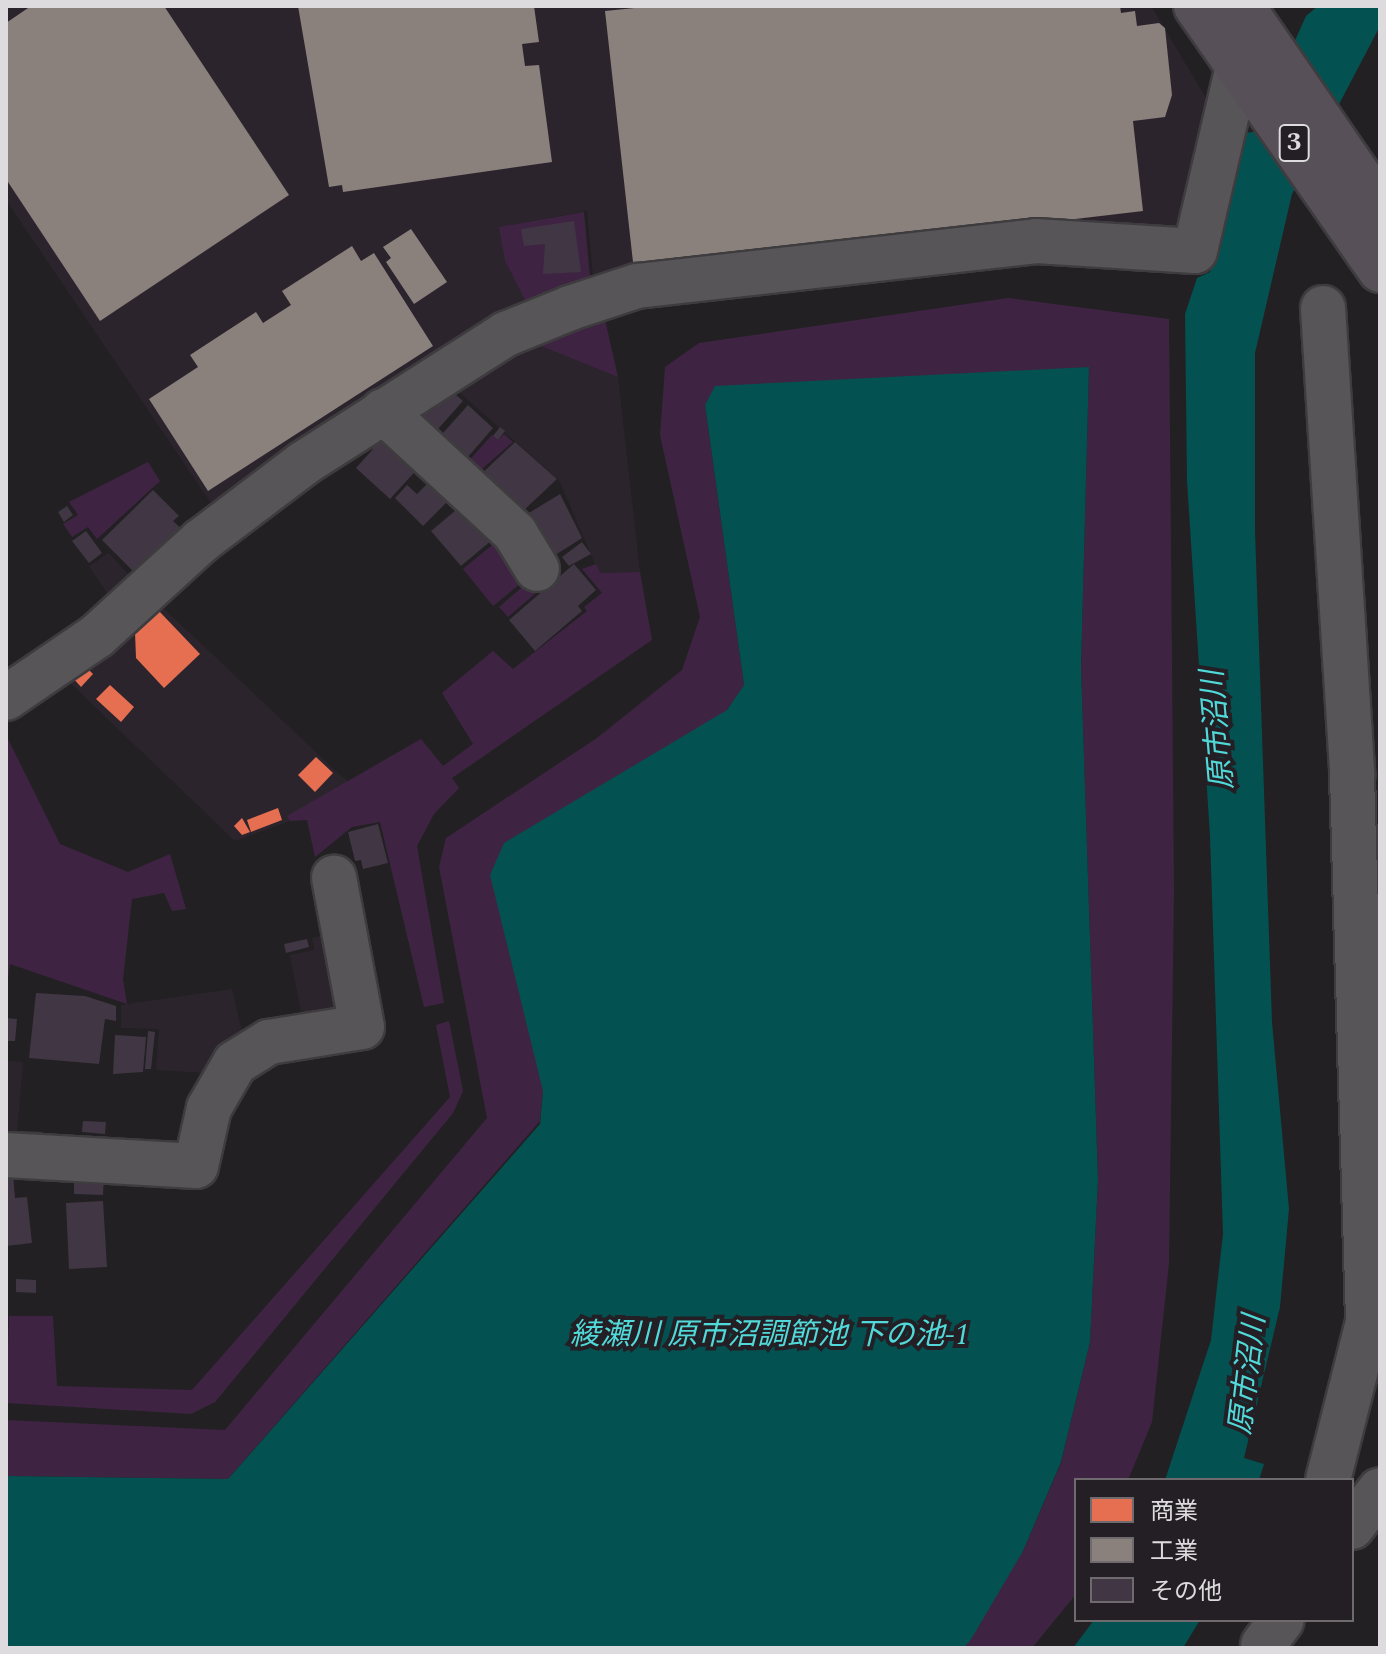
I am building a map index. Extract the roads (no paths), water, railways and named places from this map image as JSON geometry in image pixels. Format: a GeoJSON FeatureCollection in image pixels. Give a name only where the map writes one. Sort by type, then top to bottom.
{"type":"FeatureCollection","features":[{"type":"Feature","properties":{"kind":"main road","name":"3"},"geometry":{"type":"LineString","coordinates":[[1196,6],[1361,183],[1380,270]]}},
{"type":"Feature","properties":{"kind":"main road","name":"3"},"geometry":{"type":"LineString","coordinates":[[1248,8],[1259,74]]}},
{"type":"Feature","properties":{"kind":"street"},"geometry":{"type":"LineString","coordinates":[[6,698],[97,636],[201,541],[383,411],[506,334],[637,286],[1036,241],[1195,251],[1259,74]]}},
{"type":"Feature","properties":{"kind":"street"},"geometry":{"type":"LineString","coordinates":[[1323,308],[1352,775],[1368,1322],[1329,1478]]}},
{"type":"Feature","properties":{"kind":"street"},"geometry":{"type":"LineString","coordinates":[[383,411],[515,533],[537,569]]}},
{"type":"Feature","properties":{"kind":"street"},"geometry":{"type":"LineString","coordinates":[[1352,775],[1380,814]]}},
{"type":"Feature","properties":{"kind":"street"},"geometry":{"type":"LineString","coordinates":[[6,1155],[196,1166],[209,1108],[235,1063],[269,1042],[362,1027],[334,878]]}},
{"type":"Feature","properties":{"kind":"street"},"geometry":{"type":"LineString","coordinates":[[1354,1524],[1380,1490]]}},
{"type":"Feature","properties":{"kind":"water","name":"原市沼川"},"geometry":{"type":"Polygon","coordinates":[[[1318,6],[1380,6],[1380,26],[1292,194],[1255,353],[1255,531],[1272,1022],[1289,1209],[1280,1307],[1244,1458],[1264,1464],[1260,1478],[1166,1478],[1211,1340],[1223,1234],[1210,836],[1187,481],[1185,314],[1197,278],[1210,272],[1242,133],[1254,132],[1306,16],[1318,6]]]}},
{"type":"Feature","properties":{"kind":"water","name":"綾瀬川 原市沼調節池 下の池-1"},"geometry":{"type":"Polygon","coordinates":[[[1089,367],[1081,667],[1098,1180],[1090,1342],[1061,1462],[1023,1551],[970,1641],[963,1648],[6,1648],[6,1476],[228,1479],[540,1124],[543,1091],[490,875],[504,843],[727,710],[744,685],[705,405],[715,386],[1089,367]]]}},
{"type":"Feature","properties":{"kind":"water"},"geometry":{"type":"Polygon","coordinates":[[[1092,1622],[1199,1622],[1183,1648],[1073,1648],[1092,1622]]]}}]}
